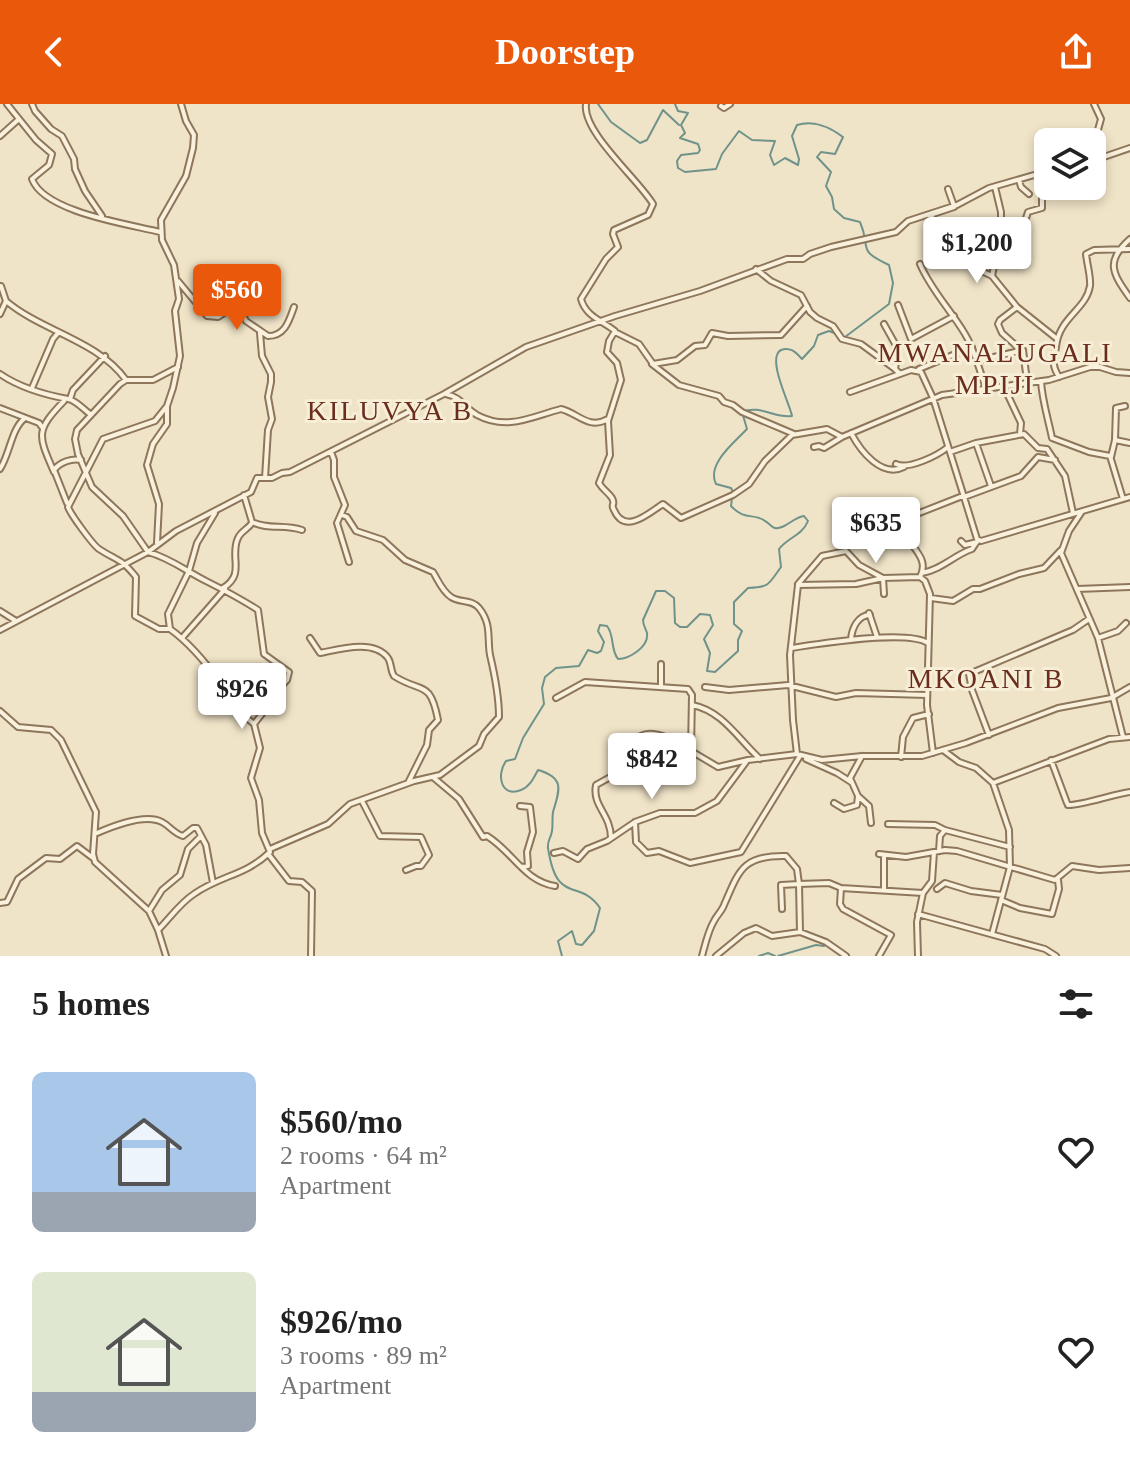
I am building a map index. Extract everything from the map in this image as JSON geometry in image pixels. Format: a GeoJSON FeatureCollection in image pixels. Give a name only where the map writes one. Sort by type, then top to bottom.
{"type":"FeatureCollection","features":[{"type":"Feature","properties":{"kind":"street"},"geometry":{"type":"LineString","coordinates":[[7,104],[36,140],[52,154],[51,162],[34,177],[32,183],[60,205],[160,232]]}},
{"type":"Feature","properties":{"kind":"street"},"geometry":{"type":"LineString","coordinates":[[32,104],[51,129],[62,136],[74,158],[80,180],[103,218]]}},
{"type":"Feature","properties":{"kind":"street"},"geometry":{"type":"LineString","coordinates":[[157,543],[159,504],[147,465],[153,444],[167,424],[167,406],[180,347],[175,311],[179,299],[174,265],[160,232],[161,220],[186,176],[194,135],[181,104]]}},
{"type":"Feature","properties":{"kind":"street"},"geometry":{"type":"LineString","coordinates":[[586,104],[585,113],[597,137],[643,189],[654,207],[648,215],[614,230],[618,247],[582,294],[582,305],[591,316],[637,343],[651,364],[679,385],[719,396],[742,412],[794,434],[827,429],[842,437]]}},
{"type":"Feature","properties":{"kind":"street"},"geometry":{"type":"LineString","coordinates":[[721,106],[724,108],[730,104]]}},
{"type":"Feature","properties":{"kind":"street"},"geometry":{"type":"LineString","coordinates":[[1094,104],[1101,119],[1098,128]]}},
{"type":"Feature","properties":{"kind":"street"},"geometry":{"type":"LineString","coordinates":[[0,136],[19,119]]}},
{"type":"Feature","properties":{"kind":"street"},"geometry":{"type":"LineString","coordinates":[[1106,156],[1130,148]]}},
{"type":"Feature","properties":{"kind":"street"},"geometry":{"type":"LineString","coordinates":[[0,630],[148,552],[157,543],[252,490],[255,480],[290,472],[331,452],[444,394],[526,347],[700,291],[787,259],[803,259],[831,247],[889,234],[908,221],[949,211],[995,187],[1034,174]]}},
{"type":"Feature","properties":{"kind":"street"},"geometry":{"type":"LineString","coordinates":[[1019,180],[1021,187],[1029,194]]}},
{"type":"Feature","properties":{"kind":"street"},"geometry":{"type":"LineString","coordinates":[[992,276],[1002,221],[995,187]]}},
{"type":"Feature","properties":{"kind":"street"},"geometry":{"type":"LineString","coordinates":[[948,189],[955,206]]}},
{"type":"Feature","properties":{"kind":"street"},"geometry":{"type":"LineString","coordinates":[[1000,242],[1012,239],[1022,229],[1028,212],[1042,208],[1042,200]]}},
{"type":"Feature","properties":{"kind":"street"},"geometry":{"type":"LineString","coordinates":[[932,214],[947,255],[992,276],[1017,307],[1056,338]]}},
{"type":"Feature","properties":{"kind":"street"},"geometry":{"type":"LineString","coordinates":[[1130,239],[1113,258],[1115,270],[1130,298]]}},
{"type":"Feature","properties":{"kind":"street"},"geometry":{"type":"LineString","coordinates":[[1059,377],[1053,364],[1056,338],[1090,285],[1086,254],[1094,250],[1130,249]]}},
{"type":"Feature","properties":{"kind":"street"},"geometry":{"type":"LineString","coordinates":[[920,264],[933,291],[954,316],[972,347],[986,388]]}},
{"type":"Feature","properties":{"kind":"street"},"geometry":{"type":"LineString","coordinates":[[756,269],[771,281],[801,295],[817,318],[833,326],[842,339],[861,344],[900,374]]}},
{"type":"Feature","properties":{"kind":"street"},"geometry":{"type":"LineString","coordinates":[[176,280],[207,316],[214,319],[238,304],[246,321],[268,336],[286,328],[294,307]]}},
{"type":"Feature","properties":{"kind":"street"},"geometry":{"type":"LineString","coordinates":[[1,286],[6,301],[58,333],[105,356],[126,380]]}},
{"type":"Feature","properties":{"kind":"street"},"geometry":{"type":"LineString","coordinates":[[0,314],[6,301]]}},
{"type":"Feature","properties":{"kind":"street"},"geometry":{"type":"LineString","coordinates":[[898,305],[911,339],[954,316]]}},
{"type":"Feature","properties":{"kind":"street"},"geometry":{"type":"LineString","coordinates":[[651,364],[682,358],[695,346],[705,345],[712,333],[728,336],[781,335],[807,306]]}},
{"type":"Feature","properties":{"kind":"street"},"geometry":{"type":"LineString","coordinates":[[1017,307],[998,324],[1002,333],[1024,352],[1027,381]]}},
{"type":"Feature","properties":{"kind":"street"},"geometry":{"type":"LineString","coordinates":[[884,324],[898,349],[895,369]]}},
{"type":"Feature","properties":{"kind":"street"},"geometry":{"type":"LineString","coordinates":[[260,332],[262,356],[271,374],[268,397],[272,419],[268,430],[265,478]]}},
{"type":"Feature","properties":{"kind":"street"},"geometry":{"type":"LineString","coordinates":[[615,332],[607,352],[617,363],[621,386],[609,419],[611,453],[599,483],[612,498],[614,511],[631,522],[642,520],[663,504],[683,518],[733,495],[749,484],[765,461],[794,434]]}},
{"type":"Feature","properties":{"kind":"street"},"geometry":{"type":"LineString","coordinates":[[32,388],[58,333]]}},
{"type":"Feature","properties":{"kind":"street"},"geometry":{"type":"LineString","coordinates":[[850,392],[917,370],[972,347]]}},
{"type":"Feature","properties":{"kind":"street"},"geometry":{"type":"LineString","coordinates":[[977,361],[1021,350]]}},
{"type":"Feature","properties":{"kind":"street"},"geometry":{"type":"LineString","coordinates":[[42,427],[105,356]]}},
{"type":"Feature","properties":{"kind":"street"},"geometry":{"type":"LineString","coordinates":[[178,367],[153,380],[126,380],[90,414],[76,435],[78,458],[94,490],[123,516],[148,552],[166,557],[258,610],[266,656],[289,672],[287,680],[254,724]]}},
{"type":"Feature","properties":{"kind":"street"},"geometry":{"type":"LineString","coordinates":[[814,447],[824,448],[842,437],[933,398],[1041,381],[1100,367],[1130,373]]}},
{"type":"Feature","properties":{"kind":"street"},"geometry":{"type":"LineString","coordinates":[[917,370],[922,373],[933,398],[978,542]]}},
{"type":"Feature","properties":{"kind":"street"},"geometry":{"type":"LineString","coordinates":[[0,374],[58,399],[68,399],[90,414]]}},
{"type":"Feature","properties":{"kind":"street"},"geometry":{"type":"LineString","coordinates":[[1041,381],[1042,400],[1047,409],[1052,438],[1111,457]]}},
{"type":"Feature","properties":{"kind":"street"},"geometry":{"type":"LineString","coordinates":[[1004,387],[1021,423],[1020,434]]}},
{"type":"Feature","properties":{"kind":"street"},"geometry":{"type":"LineString","coordinates":[[444,394],[459,398],[474,414],[510,425],[561,409],[587,422],[602,423],[609,419]]}},
{"type":"Feature","properties":{"kind":"street"},"geometry":{"type":"LineString","coordinates":[[68,505],[103,439],[155,421],[167,406]]}},
{"type":"Feature","properties":{"kind":"street"},"geometry":{"type":"LineString","coordinates":[[1123,499],[1111,457],[1116,408],[1125,406]]}},
{"type":"Feature","properties":{"kind":"street"},"geometry":{"type":"LineString","coordinates":[[0,408],[39,423],[42,427],[42,443],[71,516],[93,544],[124,563],[138,581],[135,616],[159,629],[170,629],[182,638],[205,661],[242,714],[254,724],[259,752],[251,778],[259,800],[262,833],[269,852],[289,881],[302,882],[312,891],[311,956]]}},
{"type":"Feature","properties":{"kind":"street"},"geometry":{"type":"LineString","coordinates":[[0,469],[7,459],[18,424],[25,418]]}},
{"type":"Feature","properties":{"kind":"street"},"geometry":{"type":"LineString","coordinates":[[851,433],[861,451],[879,467],[891,471],[949,449],[1020,434],[1028,436],[1038,448],[1047,449],[1065,476],[1073,514]]}},
{"type":"Feature","properties":{"kind":"street"},"geometry":{"type":"LineString","coordinates":[[1115,440],[1130,443]]}},
{"type":"Feature","properties":{"kind":"street"},"geometry":{"type":"LineString","coordinates":[[976,443],[991,486]]}},
{"type":"Feature","properties":{"kind":"street"},"geometry":{"type":"LineString","coordinates":[[331,452],[334,477],[345,505],[337,523],[349,562]]}},
{"type":"Feature","properties":{"kind":"street"},"geometry":{"type":"LineString","coordinates":[[933,753],[927,695],[930,598],[921,575],[923,561],[903,532],[904,519],[1021,476],[1038,457],[1055,460]]}},
{"type":"Feature","properties":{"kind":"street"},"geometry":{"type":"LineString","coordinates":[[54,472],[63,463],[78,458]]}},
{"type":"Feature","properties":{"kind":"street"},"geometry":{"type":"LineString","coordinates":[[896,464],[904,467]]}},
{"type":"Feature","properties":{"kind":"street"},"geometry":{"type":"LineString","coordinates":[[244,495],[252,522]]}},
{"type":"Feature","properties":{"kind":"street"},"geometry":{"type":"LineString","coordinates":[[961,541],[965,545],[978,542],[1130,497]]}},
{"type":"Feature","properties":{"kind":"street"},"geometry":{"type":"LineString","coordinates":[[170,629],[168,614],[189,571],[197,543],[216,511]]}},
{"type":"Feature","properties":{"kind":"street"},"geometry":{"type":"LineString","coordinates":[[930,598],[953,601],[973,589],[1044,568],[1061,550],[1072,524],[1082,512]]}},
{"type":"Feature","properties":{"kind":"street"},"geometry":{"type":"LineString","coordinates":[[158,930],[193,894],[229,875],[248,870],[269,852],[328,824],[350,804],[409,783],[434,778],[479,746],[484,734],[499,717],[489,629],[477,606],[452,598],[433,572],[405,560],[383,540],[356,531],[347,517],[342,515]]}},
{"type":"Feature","properties":{"kind":"street"},"geometry":{"type":"LineString","coordinates":[[252,522],[266,527],[285,525],[302,530]]}},
{"type":"Feature","properties":{"kind":"street"},"geometry":{"type":"LineString","coordinates":[[182,638],[233,580],[239,535],[252,522]]}},
{"type":"Feature","properties":{"kind":"street"},"geometry":{"type":"LineString","coordinates":[[798,585],[862,583],[921,575],[949,563],[960,552],[972,549],[978,542]]}},
{"type":"Feature","properties":{"kind":"street"},"geometry":{"type":"LineString","coordinates":[[1061,550],[1098,638],[1123,737]]}},
{"type":"Feature","properties":{"kind":"street"},"geometry":{"type":"LineString","coordinates":[[635,822],[636,842],[647,853],[657,851],[690,863],[741,852],[801,756],[792,686],[791,648],[798,585],[822,556],[841,551],[848,551],[854,561],[883,578]]}},
{"type":"Feature","properties":{"kind":"street"},"geometry":{"type":"LineString","coordinates":[[883,578],[884,594]]}},
{"type":"Feature","properties":{"kind":"street"},"geometry":{"type":"LineString","coordinates":[[1077,589],[1130,587]]}},
{"type":"Feature","properties":{"kind":"street"},"geometry":{"type":"LineString","coordinates":[[0,611],[16,621]]}},
{"type":"Feature","properties":{"kind":"street"},"geometry":{"type":"LineString","coordinates":[[851,639],[859,619],[869,613],[877,637]]}},
{"type":"Feature","properties":{"kind":"street"},"geometry":{"type":"LineString","coordinates":[[989,735],[969,674],[1073,630],[1089,619]]}},
{"type":"Feature","properties":{"kind":"street"},"geometry":{"type":"LineString","coordinates":[[1098,638],[1118,631],[1126,623]]}},
{"type":"Feature","properties":{"kind":"street"},"geometry":{"type":"LineString","coordinates":[[791,648],[877,637],[921,639],[928,643]]}},
{"type":"Feature","properties":{"kind":"street"},"geometry":{"type":"LineString","coordinates":[[310,638],[320,653],[367,647],[378,649],[390,661],[394,676],[408,684],[421,686],[434,699],[438,720],[429,730],[427,745],[409,783]]}},
{"type":"Feature","properties":{"kind":"street"},"geometry":{"type":"LineString","coordinates":[[661,664],[661,687]]}},
{"type":"Feature","properties":{"kind":"street"},"geometry":{"type":"LineString","coordinates":[[556,698],[585,682],[688,689],[692,705],[691,751]]}},
{"type":"Feature","properties":{"kind":"street"},"geometry":{"type":"LineString","coordinates":[[705,687],[729,690],[792,686],[836,697],[856,693],[927,695]]}},
{"type":"Feature","properties":{"kind":"street"},"geometry":{"type":"LineString","coordinates":[[611,839],[608,817],[595,798],[596,785],[614,775],[625,780],[632,778],[634,748],[647,734],[666,735],[718,767],[748,760],[801,756],[822,760],[862,756],[901,757],[943,750],[1050,710],[1111,698],[1130,687]]}},
{"type":"Feature","properties":{"kind":"street"},"geometry":{"type":"LineString","coordinates":[[692,705],[707,710],[732,727],[760,759]]}},
{"type":"Feature","properties":{"kind":"street"},"geometry":{"type":"LineString","coordinates":[[0,711],[18,727],[51,730],[61,740],[94,807],[96,833],[93,858]]}},
{"type":"Feature","properties":{"kind":"street"},"geometry":{"type":"LineString","coordinates":[[901,757],[901,742],[913,718],[929,714]]}},
{"type":"Feature","properties":{"kind":"street"},"geometry":{"type":"LineString","coordinates":[[993,783],[1109,739],[1130,737]]}},
{"type":"Feature","properties":{"kind":"street"},"geometry":{"type":"LineString","coordinates":[[943,750],[959,762],[976,768],[993,783],[1011,837],[1010,867],[992,934]]}},
{"type":"Feature","properties":{"kind":"street"},"geometry":{"type":"LineString","coordinates":[[801,756],[851,782]]}},
{"type":"Feature","properties":{"kind":"street"},"geometry":{"type":"LineString","coordinates":[[834,803],[844,809],[855,807],[859,802],[851,774],[862,756]]}},
{"type":"Feature","properties":{"kind":"street"},"geometry":{"type":"LineString","coordinates":[[554,853],[563,851],[578,859],[587,849],[611,839],[635,822],[660,813],[696,813],[717,801],[738,768],[748,760]]}},
{"type":"Feature","properties":{"kind":"street"},"geometry":{"type":"LineString","coordinates":[[1051,760],[1067,804],[1076,805],[1130,792]]}},
{"type":"Feature","properties":{"kind":"street"},"geometry":{"type":"LineString","coordinates":[[434,778],[459,799],[483,837],[487,836],[507,849],[530,877],[555,886]]}},
{"type":"Feature","properties":{"kind":"street"},"geometry":{"type":"LineString","coordinates":[[858,796],[869,806],[871,823]]}},
{"type":"Feature","properties":{"kind":"street"},"geometry":{"type":"LineString","coordinates":[[362,801],[380,836],[423,839],[429,855],[421,866],[406,870]]}},
{"type":"Feature","properties":{"kind":"street"},"geometry":{"type":"LineString","coordinates":[[520,806],[530,807],[533,832],[527,852],[528,866],[522,867]]}},
{"type":"Feature","properties":{"kind":"street"},"geometry":{"type":"LineString","coordinates":[[96,833],[128,821],[163,822],[181,836],[187,835],[195,827],[206,845],[213,883]]}},
{"type":"Feature","properties":{"kind":"street"},"geometry":{"type":"LineString","coordinates":[[888,824],[935,825],[1011,847]]}},
{"type":"Feature","properties":{"kind":"street"},"geometry":{"type":"LineString","coordinates":[[782,909],[781,885],[829,883],[841,888],[923,893],[932,881],[940,836],[945,830]]}},
{"type":"Feature","properties":{"kind":"street"},"geometry":{"type":"LineString","coordinates":[[149,911],[162,890],[180,875],[188,849],[201,836]]}},
{"type":"Feature","properties":{"kind":"street"},"geometry":{"type":"LineString","coordinates":[[0,903],[7,902],[21,876],[46,858],[60,859],[77,846],[149,911],[166,956]]}},
{"type":"Feature","properties":{"kind":"street"},"geometry":{"type":"LineString","coordinates":[[884,890],[881,854],[916,856],[957,851],[1048,880],[1058,880],[1072,866],[1099,870],[1130,868]]}},
{"type":"Feature","properties":{"kind":"street"},"geometry":{"type":"LineString","coordinates":[[702,956],[712,923],[724,908],[731,883],[743,868],[760,858],[786,856],[797,869],[800,932]]}},
{"type":"Feature","properties":{"kind":"street"},"geometry":{"type":"LineString","coordinates":[[937,889],[945,883],[1002,897],[1020,908],[1052,914],[1059,889],[1058,880]]}},
{"type":"Feature","properties":{"kind":"street"},"geometry":{"type":"LineString","coordinates":[[841,888],[840,904],[843,909],[891,935],[879,956]]}},
{"type":"Feature","properties":{"kind":"street"},"geometry":{"type":"LineString","coordinates":[[918,956],[918,914],[923,893]]}},
{"type":"Feature","properties":{"kind":"street"},"geometry":{"type":"LineString","coordinates":[[918,914],[1045,949],[1056,956]]}},
{"type":"Feature","properties":{"kind":"street"},"geometry":{"type":"LineString","coordinates":[[716,956],[744,933],[756,928],[772,936],[800,932],[826,942],[846,956]]}},
{"type":"Feature","properties":{"kind":"waterway"},"geometry":{"type":"LineString","coordinates":[[598,104],[611,122],[640,143],[647,140],[663,110],[679,125]]}},
{"type":"Feature","properties":{"kind":"waterway"},"geometry":{"type":"LineString","coordinates":[[675,104],[678,111],[688,113],[681,125],[685,133],[680,138],[698,144],[700,150],[681,155],[677,161],[678,168],[685,172],[716,169],[722,154],[739,131],[752,140],[775,141],[770,155],[774,165],[785,158],[798,165],[792,136],[797,125],[821,125],[843,137],[835,154],[821,152],[817,157],[831,172],[826,186],[834,209],[844,218],[860,222],[866,248],[878,260],[889,265],[893,283],[889,304],[845,337]]}},
{"type":"Feature","properties":{"kind":"waterway"},"geometry":{"type":"LineString","coordinates":[[733,492],[731,488],[716,484],[714,476],[718,461],[747,429],[742,412],[755,410],[792,416],[777,371],[777,355],[781,350],[788,349],[802,359],[814,346],[818,335],[829,331],[837,334]]}},
{"type":"Feature","properties":{"kind":"waterway"},"geometry":{"type":"LineString","coordinates":[[562,956],[558,941],[572,931],[576,944],[582,945],[594,931],[600,908],[584,894],[563,885],[552,866],[548,846],[558,792],[557,781],[538,770],[524,789],[509,791],[502,784],[503,767],[506,761],[515,759],[523,738],[544,704],[542,688],[545,677],[556,668],[579,666],[588,650],[601,651],[604,642],[598,631],[600,625],[607,626],[618,659],[637,651],[647,638],[643,620],[656,591],[665,591],[674,598],[675,623],[680,627],[687,627],[700,614],[710,615],[713,625],[704,639],[710,653],[707,671],[715,672],[738,651],[742,631],[734,624],[734,602],[748,588],[765,586],[771,581],[781,567],[779,549],[808,521],[804,516],[774,528],[761,518],[736,511],[731,506],[732,498]]}},
{"type":"Feature","properties":{"kind":"waterway"},"geometry":{"type":"LineString","coordinates":[[778,956],[816,945],[824,946]]}},
{"type":"Feature","properties":{"kind":"waterway"},"geometry":{"type":"LineString","coordinates":[[759,956],[768,953],[775,956]]}},
{"type":"Feature","properties":{"kind":"district","name":"MWANALUGALI MPIJI"},"geometry":{"type":"Point","coordinates":[995,368]}},
{"type":"Feature","properties":{"kind":"district","name":"KILUVYA B"},"geometry":{"type":"Point","coordinates":[390,410]}},
{"type":"Feature","properties":{"kind":"district","name":"MKOANI B"},"geometry":{"type":"Point","coordinates":[986,678]}}]}
